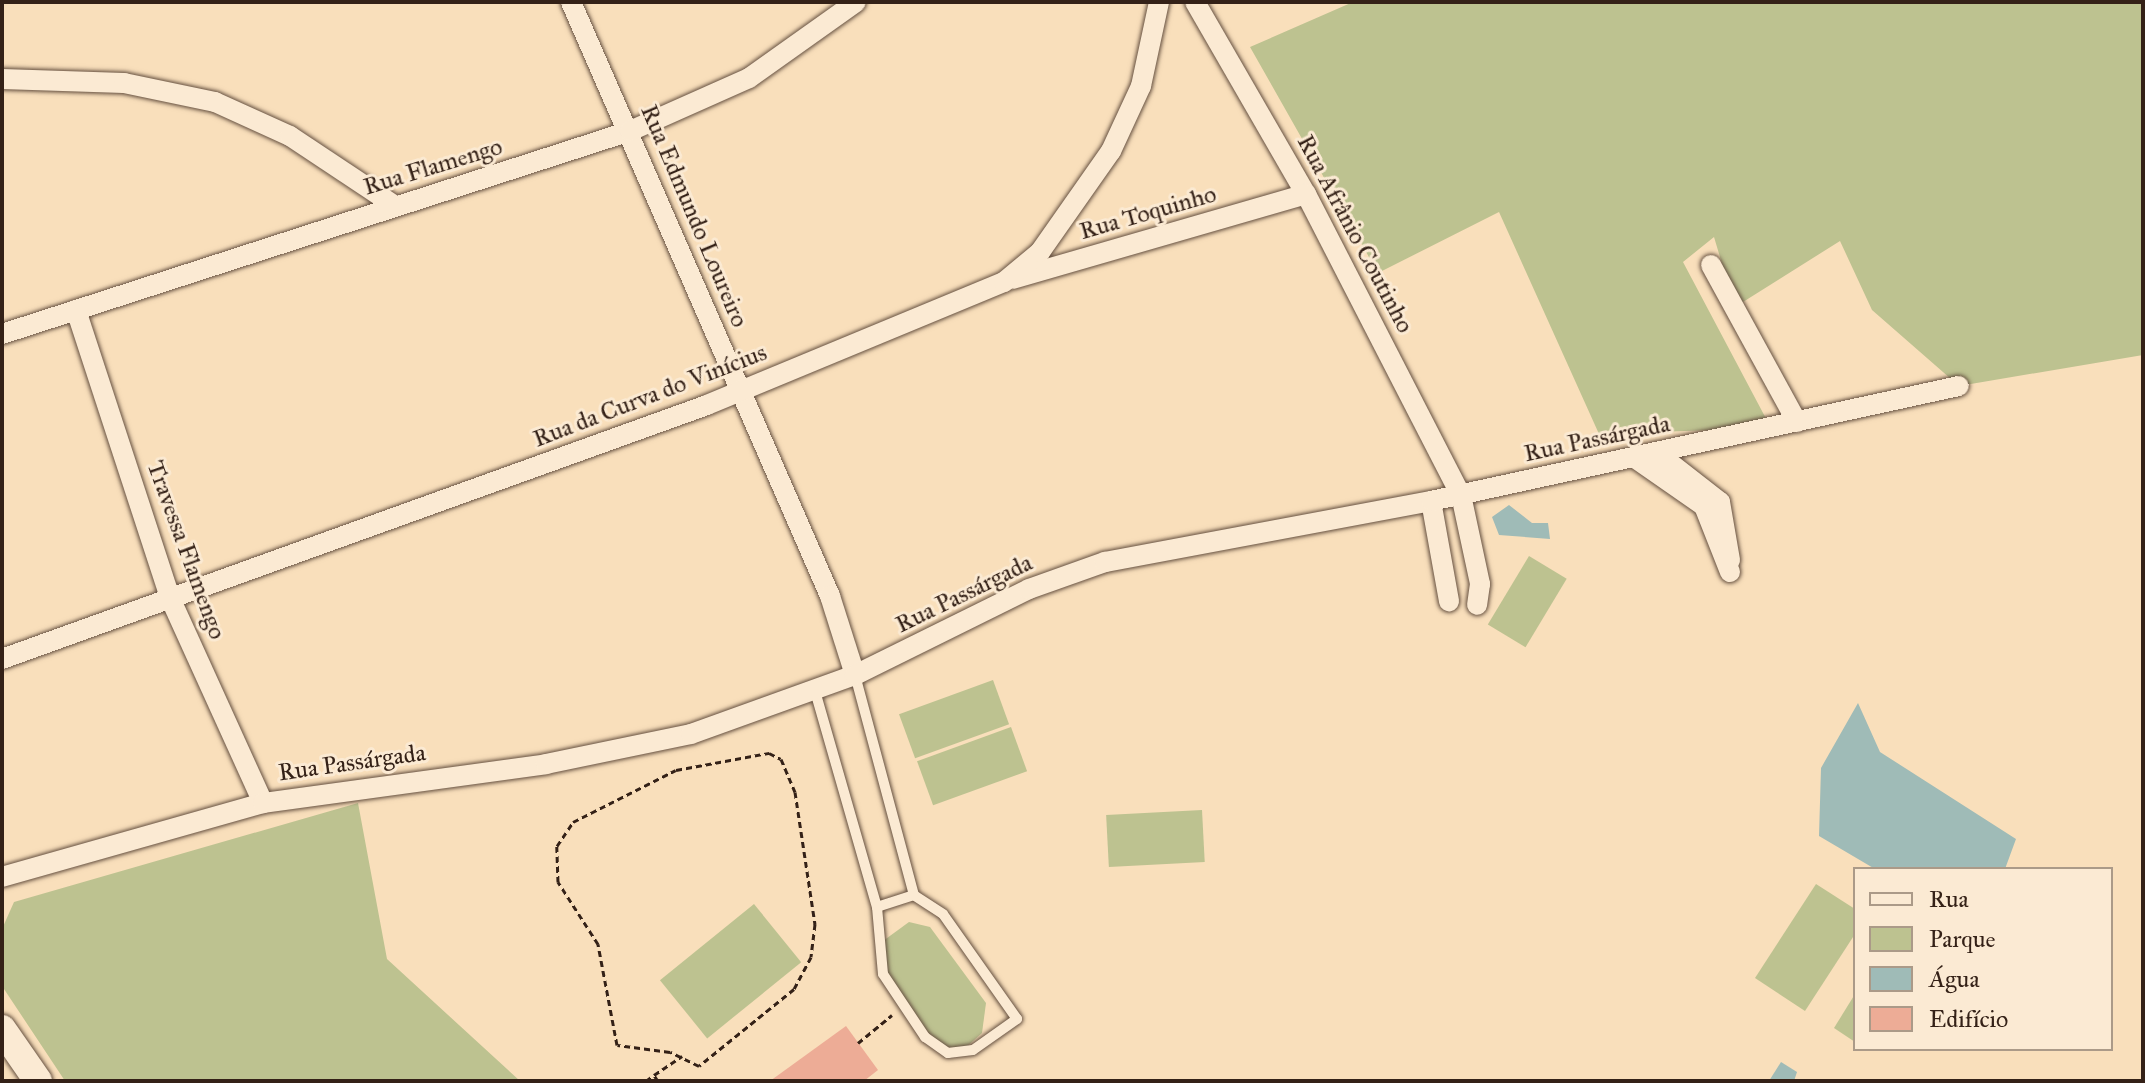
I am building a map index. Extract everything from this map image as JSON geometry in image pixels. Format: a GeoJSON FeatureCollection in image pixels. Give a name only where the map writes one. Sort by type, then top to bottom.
{"type":"FeatureCollection","features":[{"type":"Feature","properties":{"kind":"main road"},"geometry":{"type":"LineString","coordinates":[[2,1029],[38,1081]]}},
{"type":"Feature","properties":{"kind":"street","name":"Rua Edmundo Loureiro"},"geometry":{"type":"LineString","coordinates":[[571,2],[630,131],[830,596],[855,675]]}},
{"type":"Feature","properties":{"kind":"street","name":"Rua Flamengo"},"geometry":{"type":"LineString","coordinates":[[2,334],[630,131],[749,78],[856,2]]}},
{"type":"Feature","properties":{"kind":"street","name":"Rua da Curva do Vinícius"},"geometry":{"type":"LineString","coordinates":[[2,659],[741,391],[1004,282],[1040,252],[1111,151],[1141,86],[1159,2]]}},
{"type":"Feature","properties":{"kind":"street","name":"Rua Afrânio Coutinho"},"geometry":{"type":"LineString","coordinates":[[1195,2],[1306,194],[1461,495],[1480,584],[1477,605]]}},
{"type":"Feature","properties":{"kind":"street"},"geometry":{"type":"LineString","coordinates":[[2,79],[124,83],[215,102],[290,136],[394,205]]}},
{"type":"Feature","properties":{"kind":"street","name":"Rua Toquinho"},"geometry":{"type":"LineString","coordinates":[[1004,282],[1306,194]]}},
{"type":"Feature","properties":{"kind":"street"},"geometry":{"type":"LineString","coordinates":[[1711,265],[1797,422]]}},
{"type":"Feature","properties":{"kind":"street","name":"Travessa Flamengo"},"geometry":{"type":"LineString","coordinates":[[76,310],[171,600],[263,803]]}},
{"type":"Feature","properties":{"kind":"street","name":"Rua Passárgada"},"geometry":{"type":"LineString","coordinates":[[2,877],[263,803],[654,743],[855,675],[1082,568],[1461,495],[1959,386]]}},
{"type":"Feature","properties":{"kind":"street"},"geometry":{"type":"LineString","coordinates":[[1635,458],[1704,506],[1730,572],[1720,502],[1657,453]]}},
{"type":"Feature","properties":{"kind":"street"},"geometry":{"type":"LineString","coordinates":[[1431,501],[1449,601]]}},
{"type":"Feature","properties":{"kind":"lane"},"geometry":{"type":"LineString","coordinates":[[815,691],[877,907],[879,964],[925,1037],[948,1053],[973,1050],[1017,1019],[952,924],[914,895],[855,675]]}},
{"type":"Feature","properties":{"kind":"lane"},"geometry":{"type":"LineString","coordinates":[[877,907],[914,895]]}},
{"type":"Feature","properties":{"kind":"path"},"geometry":{"type":"LineString","coordinates":[[769,753],[781,759],[795,792],[815,924],[811,957],[794,989],[726,1048],[699,1066],[682,1056],[617,1045],[598,944],[558,882],[557,846],[573,822],[676,770],[769,753]]}},
{"type":"Feature","properties":{"kind":"path"},"geometry":{"type":"LineString","coordinates":[[858,1043],[904,1005]]}},
{"type":"Feature","properties":{"kind":"path"},"geometry":{"type":"LineString","coordinates":[[646,1081],[682,1056]]}},
{"type":"Feature","properties":{"kind":"path"},"geometry":{"type":"LineString","coordinates":[[654,1075],[658,1081]]}},
{"type":"Feature","properties":{"kind":"green space"},"geometry":{"type":"Polygon","coordinates":[[[1353,2],[2143,2],[2143,355],[1959,386],[1872,310],[1840,241],[1735,307],[1714,237],[1683,262],[1771,428],[1599,434],[1499,212],[1378,273],[1250,47],[1353,2]]]}},
{"type":"Feature","properties":{"kind":"green space"},"geometry":{"type":"Polygon","coordinates":[[[1529,556],[1567,579],[1526,647],[1488,625],[1529,556]]]}},
{"type":"Feature","properties":{"kind":"green space"},"geometry":{"type":"Polygon","coordinates":[[[993,680],[1009,724],[915,758],[899,714],[993,680]]]}},
{"type":"Feature","properties":{"kind":"green space"},"geometry":{"type":"Polygon","coordinates":[[[1011,727],[1027,771],[933,805],[917,761],[1011,727]]]}},
{"type":"Feature","properties":{"kind":"green space"},"geometry":{"type":"Polygon","coordinates":[[[358,803],[387,959],[520,1081],[65,1081],[2,986],[2,929],[14,902],[358,803]]]}},
{"type":"Feature","properties":{"kind":"green space"},"geometry":{"type":"Polygon","coordinates":[[[1202,810],[1205,862],[1109,867],[1106,815],[1202,810]]]}},
{"type":"Feature","properties":{"kind":"green space"},"geometry":{"type":"Polygon","coordinates":[[[1816,884],[1853,908],[1853,937],[1805,1011],[1755,978],[1816,884]]]}},
{"type":"Feature","properties":{"kind":"green space"},"geometry":{"type":"Polygon","coordinates":[[[754,904],[801,962],[707,1038],[660,980],[754,904]]]}},
{"type":"Feature","properties":{"kind":"green space"},"geometry":{"type":"Polygon","coordinates":[[[909,922],[930,927],[986,1003],[982,1033],[964,1049],[938,1046],[881,966],[883,941],[909,922]]]}},
{"type":"Feature","properties":{"kind":"green space"},"geometry":{"type":"Polygon","coordinates":[[[1853,997],[1853,1041],[1834,1028],[1853,997]]]}},
{"type":"Feature","properties":{"kind":"water"},"geometry":{"type":"Polygon","coordinates":[[[1509,505],[1532,523],[1548,523],[1550,539],[1499,535],[1492,517],[1509,505]]]}},
{"type":"Feature","properties":{"kind":"water"},"geometry":{"type":"Polygon","coordinates":[[[1858,703],[1880,752],[2016,839],[2006,867],[1872,867],[1819,836],[1821,768],[1858,703]]]}},
{"type":"Feature","properties":{"kind":"water"},"geometry":{"type":"Polygon","coordinates":[[[1781,1062],[1797,1072],[1794,1081],[1769,1081],[1781,1062]]]}},
{"type":"Feature","properties":{"kind":"building"},"geometry":{"type":"Polygon","coordinates":[[[846,1026],[878,1070],[864,1081],[770,1081],[846,1026]]]}}]}
